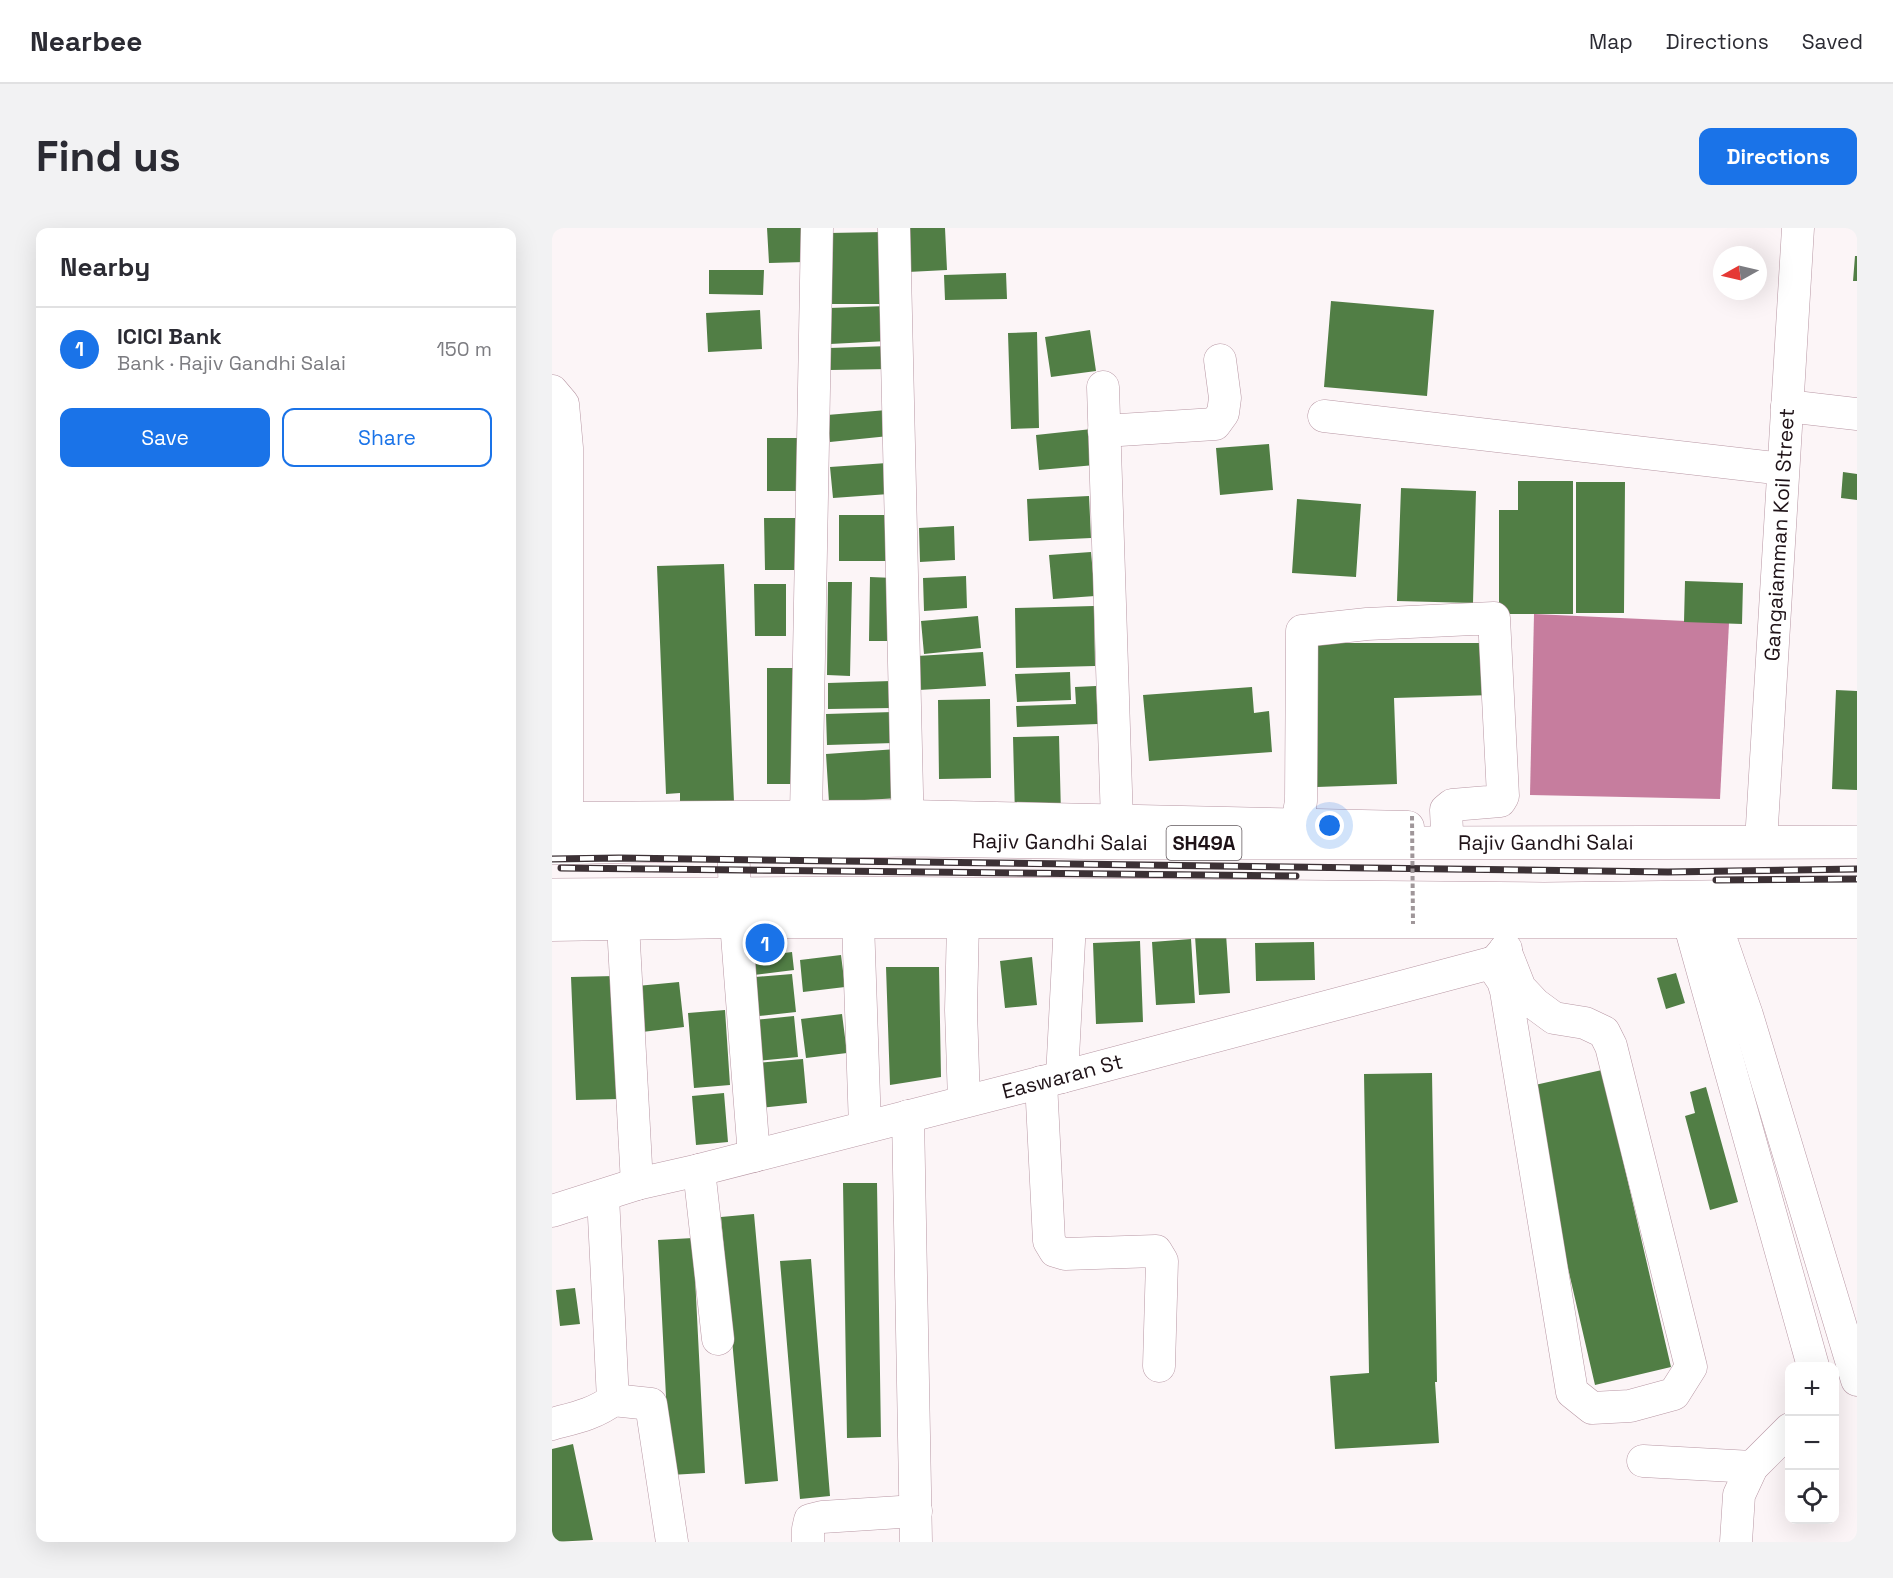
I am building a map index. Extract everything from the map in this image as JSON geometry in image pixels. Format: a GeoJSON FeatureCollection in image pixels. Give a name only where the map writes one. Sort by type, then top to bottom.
{"type":"FeatureCollection","features":[{"type":"Feature","properties":{"kind":"main road","name":"Rajiv Gandhi Salai"},"geometry":{"type":"LineString","coordinates":[[552,848],[733,844],[909,828],[1509,843],[1857,842]]}},
{"type":"Feature","properties":{"kind":"main road"},"geometry":{"type":"LineString","coordinates":[[552,895],[736,908],[861,893],[1536,911],[1857,894]]}},
{"type":"Feature","properties":{"kind":"street"},"geometry":{"type":"LineString","coordinates":[[806,816],[817,228]]}},
{"type":"Feature","properties":{"kind":"street"},"geometry":{"type":"LineString","coordinates":[[552,391],[562,404],[567,448],[560,812],[806,816],[909,828],[894,228]]}},
{"type":"Feature","properties":{"kind":"street","name":"Gangaiamman Koil Street"},"geometry":{"type":"LineString","coordinates":[[1775,841],[1783,469],[1798,228]]}},
{"type":"Feature","properties":{"kind":"street"},"geometry":{"type":"LineString","coordinates":[[1104,431],[1215,424],[1223,413],[1224,405],[1220,360]]}},
{"type":"Feature","properties":{"kind":"street"},"geometry":{"type":"LineString","coordinates":[[1103,387],[1118,832],[1297,825],[1425,828],[1509,843]]}},
{"type":"Feature","properties":{"kind":"street"},"geometry":{"type":"LineString","coordinates":[[1787,406],[1857,414]]}},
{"type":"Feature","properties":{"kind":"street"},"geometry":{"type":"LineString","coordinates":[[1324,416],[1783,469]]}},
{"type":"Feature","properties":{"kind":"street"},"geometry":{"type":"LineString","coordinates":[[1297,825],[1301,801],[1302,631],[1367,624],[1494,618],[1503,796],[1500,801],[1452,805],[1446,810],[1447,832]]}},
{"type":"Feature","properties":{"kind":"street"},"geometry":{"type":"LineString","coordinates":[[1775,841],[1857,832]]}},
{"type":"Feature","properties":{"kind":"street"},"geometry":{"type":"LineString","coordinates":[[733,844],[753,1156]]}},
{"type":"Feature","properties":{"kind":"street"},"geometry":{"type":"LineString","coordinates":[[552,925],[623,924],[736,908],[858,922],[1070,922],[1536,911],[1702,922],[1857,922]]}},
{"type":"Feature","properties":{"kind":"street"},"geometry":{"type":"LineString","coordinates":[[1498,957],[1536,911]]}},
{"type":"Feature","properties":{"kind":"street"},"geometry":{"type":"LineString","coordinates":[[858,922],[865,1127]]}},
{"type":"Feature","properties":{"kind":"street"},"geometry":{"type":"LineString","coordinates":[[963,922],[961,1010],[964,1101]]}},
{"type":"Feature","properties":{"kind":"street"},"geometry":{"type":"LineString","coordinates":[[1070,922],[1052,1079],[1048,1241],[1055,1251],[1065,1254],[1156,1251],[1162,1261],[1160,1366]]}},
{"type":"Feature","properties":{"kind":"street"},"geometry":{"type":"LineString","coordinates":[[1702,922],[1812,1362]]}},
{"type":"Feature","properties":{"kind":"street"},"geometry":{"type":"LineString","coordinates":[[1702,922],[1747,1015],[1857,1380]]}},
{"type":"Feature","properties":{"kind":"street"},"geometry":{"type":"LineString","coordinates":[[623,924],[637,1184]]}},
{"type":"Feature","properties":{"kind":"street"},"geometry":{"type":"LineString","coordinates":[[1498,957],[1520,988],[1535,1004],[1554,1018],[1585,1023],[1604,1032],[1611,1046],[1691,1367],[1674,1394],[1630,1406],[1592,1408],[1572,1392],[1506,991],[1498,957]]}},
{"type":"Feature","properties":{"kind":"street","name":"Easwaran St"},"geometry":{"type":"LineString","coordinates":[[552,1211],[637,1184],[1052,1079],[1498,957]]}},
{"type":"Feature","properties":{"kind":"street"},"geometry":{"type":"LineString","coordinates":[[908,1116],[916,1542]]}},
{"type":"Feature","properties":{"kind":"street"},"geometry":{"type":"LineString","coordinates":[[699,1170],[718,1339]]}},
{"type":"Feature","properties":{"kind":"street"},"geometry":{"type":"LineString","coordinates":[[603,1196],[613,1400]]}},
{"type":"Feature","properties":{"kind":"street"},"geometry":{"type":"LineString","coordinates":[[552,1424],[583,1416],[604,1407],[613,1400],[651,1404],[672,1542]]}},
{"type":"Feature","properties":{"kind":"street"},"geometry":{"type":"LineString","coordinates":[[1736,1542],[1739,1495],[1752,1467],[1785,1434]]}},
{"type":"Feature","properties":{"kind":"street"},"geometry":{"type":"LineString","coordinates":[[1643,1461],[1752,1467]]}},
{"type":"Feature","properties":{"kind":"street"},"geometry":{"type":"LineString","coordinates":[[808,1542],[810,1520],[822,1517],[916,1510]]}},
{"type":"Feature","properties":{"kind":"path"},"geometry":{"type":"LineString","coordinates":[[1412,816],[1413,924]]}},
{"type":"Feature","properties":{"kind":"shaded area"},"geometry":{"type":"Polygon","coordinates":[[[1534,614],[1729,623],[1720,799],[1530,795],[1534,614]]]}},
{"type":"Feature","properties":{"kind":"building"},"geometry":{"type":"Polygon","coordinates":[[[767,228],[803,228],[805,262],[769,263],[767,228]]]}},
{"type":"Feature","properties":{"kind":"building"},"geometry":{"type":"Polygon","coordinates":[[[906,228],[945,228],[947,270],[908,272],[906,228]]]}},
{"type":"Feature","properties":{"kind":"building"},"geometry":{"type":"Polygon","coordinates":[[[884,232],[885,304],[830,304],[829,233],[884,232]]]}},
{"type":"Feature","properties":{"kind":"building"},"geometry":{"type":"Polygon","coordinates":[[[1855,256],[1857,256],[1857,281],[1853,281],[1855,256]]]}},
{"type":"Feature","properties":{"kind":"building"},"geometry":{"type":"Polygon","coordinates":[[[709,270],[764,270],[763,295],[709,294],[709,270]]]}},
{"type":"Feature","properties":{"kind":"building"},"geometry":{"type":"Polygon","coordinates":[[[1006,273],[1007,299],[945,300],[944,275],[1006,273]]]}},
{"type":"Feature","properties":{"kind":"building"},"geometry":{"type":"Polygon","coordinates":[[[1331,301],[1434,310],[1427,396],[1324,387],[1331,301]]]}},
{"type":"Feature","properties":{"kind":"building"},"geometry":{"type":"Polygon","coordinates":[[[887,306],[888,341],[830,344],[829,308],[887,306]]]}},
{"type":"Feature","properties":{"kind":"building"},"geometry":{"type":"Polygon","coordinates":[[[760,310],[762,349],[708,352],[706,313],[760,310]]]}},
{"type":"Feature","properties":{"kind":"building"},"geometry":{"type":"Polygon","coordinates":[[[1090,330],[1096,371],[1051,377],[1045,337],[1090,330]]]}},
{"type":"Feature","properties":{"kind":"building"},"geometry":{"type":"Polygon","coordinates":[[[1037,332],[1039,428],[1011,429],[1008,333],[1037,332]]]}},
{"type":"Feature","properties":{"kind":"building"},"geometry":{"type":"Polygon","coordinates":[[[890,346],[890,369],[830,370],[829,348],[890,346]]]}},
{"type":"Feature","properties":{"kind":"building"},"geometry":{"type":"Polygon","coordinates":[[[887,410],[889,436],[830,442],[827,415],[887,410]]]}},
{"type":"Feature","properties":{"kind":"building"},"geometry":{"type":"Polygon","coordinates":[[[1092,429],[1095,465],[1039,470],[1036,435],[1092,429]]]}},
{"type":"Feature","properties":{"kind":"building"},"geometry":{"type":"Polygon","coordinates":[[[767,438],[803,438],[802,491],[767,491],[767,438]]]}},
{"type":"Feature","properties":{"kind":"building"},"geometry":{"type":"Polygon","coordinates":[[[1269,444],[1273,490],[1220,495],[1216,448],[1269,444]]]}},
{"type":"Feature","properties":{"kind":"building"},"geometry":{"type":"Polygon","coordinates":[[[887,463],[889,494],[833,498],[830,467],[887,463]]]}},
{"type":"Feature","properties":{"kind":"building"},"geometry":{"type":"Polygon","coordinates":[[[1843,472],[1857,474],[1857,500],[1841,498],[1843,472]]]}},
{"type":"Feature","properties":{"kind":"building"},"geometry":{"type":"Polygon","coordinates":[[[1518,481],[1573,481],[1573,614],[1499,614],[1499,510],[1518,510],[1518,481]]]}},
{"type":"Feature","properties":{"kind":"building"},"geometry":{"type":"Polygon","coordinates":[[[1576,482],[1625,482],[1624,613],[1576,613],[1576,482]]]}},
{"type":"Feature","properties":{"kind":"building"},"geometry":{"type":"Polygon","coordinates":[[[1401,488],[1476,491],[1473,603],[1397,601],[1401,488]]]}},
{"type":"Feature","properties":{"kind":"building"},"geometry":{"type":"Polygon","coordinates":[[[1089,496],[1091,538],[1029,541],[1027,499],[1089,496]]]}},
{"type":"Feature","properties":{"kind":"building"},"geometry":{"type":"Polygon","coordinates":[[[1297,499],[1361,504],[1356,577],[1292,573],[1297,499]]]}},
{"type":"Feature","properties":{"kind":"building"},"geometry":{"type":"Polygon","coordinates":[[[839,515],[889,515],[889,561],[839,561],[839,515]]]}},
{"type":"Feature","properties":{"kind":"building"},"geometry":{"type":"Polygon","coordinates":[[[764,518],[800,518],[800,570],[765,570],[764,518]]]}},
{"type":"Feature","properties":{"kind":"building"},"geometry":{"type":"Polygon","coordinates":[[[954,526],[955,560],[920,562],[919,528],[954,526]]]}},
{"type":"Feature","properties":{"kind":"building"},"geometry":{"type":"Polygon","coordinates":[[[1091,552],[1095,596],[1053,599],[1049,555],[1091,552]]]}},
{"type":"Feature","properties":{"kind":"building"},"geometry":{"type":"Polygon","coordinates":[[[724,564],[734,802],[680,803],[680,793],[666,794],[657,566],[724,564]]]}},
{"type":"Feature","properties":{"kind":"building"},"geometry":{"type":"Polygon","coordinates":[[[966,576],[967,608],[924,611],[923,578],[966,576]]]}},
{"type":"Feature","properties":{"kind":"building"},"geometry":{"type":"Polygon","coordinates":[[[870,577],[894,578],[892,641],[869,641],[870,577]]]}},
{"type":"Feature","properties":{"kind":"building"},"geometry":{"type":"Polygon","coordinates":[[[1685,581],[1743,583],[1742,624],[1684,622],[1685,581]]]}},
{"type":"Feature","properties":{"kind":"building"},"geometry":{"type":"Polygon","coordinates":[[[828,582],[852,582],[850,676],[827,675],[828,582]]]}},
{"type":"Feature","properties":{"kind":"building"},"geometry":{"type":"Polygon","coordinates":[[[754,584],[786,584],[786,636],[755,636],[754,584]]]}},
{"type":"Feature","properties":{"kind":"building"},"geometry":{"type":"Polygon","coordinates":[[[1094,606],[1095,666],[1016,668],[1015,608],[1094,606]]]}},
{"type":"Feature","properties":{"kind":"building"},"geometry":{"type":"Polygon","coordinates":[[[978,616],[981,648],[924,654],[921,621],[978,616]]]}},
{"type":"Feature","properties":{"kind":"building"},"geometry":{"type":"Polygon","coordinates":[[[1312,643],[1490,643],[1492,695],[1394,698],[1397,784],[1317,787],[1312,643]]]}},
{"type":"Feature","properties":{"kind":"building"},"geometry":{"type":"Polygon","coordinates":[[[983,652],[986,686],[919,690],[917,656],[983,652]]]}},
{"type":"Feature","properties":{"kind":"building"},"geometry":{"type":"Polygon","coordinates":[[[767,668],[794,668],[794,784],[767,784],[767,668]]]}},
{"type":"Feature","properties":{"kind":"building"},"geometry":{"type":"Polygon","coordinates":[[[1070,672],[1071,700],[1017,702],[1015,674],[1070,672]]]}},
{"type":"Feature","properties":{"kind":"building"},"geometry":{"type":"Polygon","coordinates":[[[891,681],[892,708],[828,709],[828,683],[891,681]]]}},
{"type":"Feature","properties":{"kind":"building"},"geometry":{"type":"Polygon","coordinates":[[[1096,686],[1098,724],[1017,727],[1016,706],[1076,704],[1075,687],[1096,686]]]}},
{"type":"Feature","properties":{"kind":"building"},"geometry":{"type":"Polygon","coordinates":[[[1252,687],[1254,713],[1269,711],[1272,752],[1149,761],[1143,695],[1252,687]]]}},
{"type":"Feature","properties":{"kind":"building"},"geometry":{"type":"Polygon","coordinates":[[[1836,690],[1857,691],[1857,790],[1832,789],[1836,690]]]}},
{"type":"Feature","properties":{"kind":"building"},"geometry":{"type":"Polygon","coordinates":[[[990,699],[991,778],[939,779],[938,700],[990,699]]]}},
{"type":"Feature","properties":{"kind":"building"},"geometry":{"type":"Polygon","coordinates":[[[893,712],[894,743],[827,745],[826,714],[893,712]]]}},
{"type":"Feature","properties":{"kind":"building"},"geometry":{"type":"Polygon","coordinates":[[[1059,736],[1061,814],[1015,816],[1013,737],[1059,736]]]}},
{"type":"Feature","properties":{"kind":"building"},"geometry":{"type":"Polygon","coordinates":[[[897,749],[900,798],[829,802],[826,754],[897,749]]]}},
{"type":"Feature","properties":{"kind":"building"},"geometry":{"type":"Polygon","coordinates":[[[1226,934],[1230,993],[1199,995],[1195,936],[1226,934]]]}},
{"type":"Feature","properties":{"kind":"building"},"geometry":{"type":"Polygon","coordinates":[[[1191,939],[1195,1003],[1156,1005],[1152,942],[1191,939]]]}},
{"type":"Feature","properties":{"kind":"building"},"geometry":{"type":"Polygon","coordinates":[[[1140,941],[1143,1022],[1096,1024],[1093,943],[1140,941]]]}},
{"type":"Feature","properties":{"kind":"building"},"geometry":{"type":"Polygon","coordinates":[[[1314,942],[1315,980],[1256,981],[1255,943],[1314,942]]]}},
{"type":"Feature","properties":{"kind":"building"},"geometry":{"type":"Polygon","coordinates":[[[792,952],[794,970],[754,975],[752,957],[792,952]]]}},
{"type":"Feature","properties":{"kind":"building"},"geometry":{"type":"Polygon","coordinates":[[[841,955],[845,987],[803,992],[800,960],[841,955]]]}},
{"type":"Feature","properties":{"kind":"building"},"geometry":{"type":"Polygon","coordinates":[[[1032,957],[1037,1005],[1005,1008],[1000,961],[1032,957]]]}},
{"type":"Feature","properties":{"kind":"building"},"geometry":{"type":"Polygon","coordinates":[[[886,967],[939,967],[941,1077],[890,1085],[886,967]]]}},
{"type":"Feature","properties":{"kind":"building"},"geometry":{"type":"Polygon","coordinates":[[[1676,973],[1685,1003],[1666,1009],[1657,978],[1676,973]]]}},
{"type":"Feature","properties":{"kind":"building"},"geometry":{"type":"Polygon","coordinates":[[[792,974],[796,1012],[759,1016],[755,977],[792,974]]]}},
{"type":"Feature","properties":{"kind":"building"},"geometry":{"type":"Polygon","coordinates":[[[615,976],[620,1099],[576,1100],[571,977],[615,976]]]}},
{"type":"Feature","properties":{"kind":"building"},"geometry":{"type":"Polygon","coordinates":[[[679,982],[684,1027],[642,1032],[637,986],[679,982]]]}},
{"type":"Feature","properties":{"kind":"building"},"geometry":{"type":"Polygon","coordinates":[[[725,1010],[730,1085],[694,1088],[688,1013],[725,1010]]]}},
{"type":"Feature","properties":{"kind":"building"},"geometry":{"type":"Polygon","coordinates":[[[842,1014],[847,1053],[806,1058],[801,1019],[842,1014]]]}},
{"type":"Feature","properties":{"kind":"building"},"geometry":{"type":"Polygon","coordinates":[[[794,1016],[798,1057],[758,1061],[754,1020],[794,1016]]]}},
{"type":"Feature","properties":{"kind":"building"},"geometry":{"type":"Polygon","coordinates":[[[803,1059],[807,1103],[760,1108],[756,1063],[803,1059]]]}},
{"type":"Feature","properties":{"kind":"building"},"geometry":{"type":"Polygon","coordinates":[[[1602,1070],[1671,1367],[1595,1385],[1526,1087],[1602,1070]]]}},
{"type":"Feature","properties":{"kind":"building"},"geometry":{"type":"Polygon","coordinates":[[[1432,1073],[1437,1382],[1435,1382],[1439,1443],[1335,1449],[1330,1376],[1369,1373],[1364,1074],[1432,1073]]]}},
{"type":"Feature","properties":{"kind":"building"},"geometry":{"type":"Polygon","coordinates":[[[1706,1087],[1738,1202],[1710,1210],[1685,1116],[1695,1113],[1690,1092],[1706,1087]]]}},
{"type":"Feature","properties":{"kind":"building"},"geometry":{"type":"Polygon","coordinates":[[[724,1093],[728,1142],[696,1145],[692,1096],[724,1093]]]}},
{"type":"Feature","properties":{"kind":"building"},"geometry":{"type":"Polygon","coordinates":[[[843,1183],[877,1183],[881,1437],[847,1438],[843,1183]]]}},
{"type":"Feature","properties":{"kind":"building"},"geometry":{"type":"Polygon","coordinates":[[[754,1214],[778,1481],[745,1484],[721,1217],[754,1214]]]}},
{"type":"Feature","properties":{"kind":"building"},"geometry":{"type":"Polygon","coordinates":[[[693,1238],[705,1473],[670,1475],[658,1240],[693,1238]]]}},
{"type":"Feature","properties":{"kind":"building"},"geometry":{"type":"Polygon","coordinates":[[[811,1259],[830,1496],[800,1499],[780,1261],[811,1259]]]}},
{"type":"Feature","properties":{"kind":"building"},"geometry":{"type":"Polygon","coordinates":[[[575,1288],[580,1324],[560,1326],[556,1290],[575,1288]]]}},
{"type":"Feature","properties":{"kind":"building"},"geometry":{"type":"Polygon","coordinates":[[[573,1444],[593,1540],[552,1542],[552,1449],[573,1444]]]}},
{"type":"Feature","properties":{"kind":"railway"},"geometry":{"type":"LineString","coordinates":[[552,859],[1668,872],[1857,869]]}},
{"type":"Feature","properties":{"kind":"railway"},"geometry":{"type":"LineString","coordinates":[[561,868],[1296,876]]}},
{"type":"Feature","properties":{"kind":"railway"},"geometry":{"type":"LineString","coordinates":[[1716,880],[1857,879]]}},
{"type":"Feature","properties":{"kind":"place","name":"ICICI Bank"},"geometry":{"type":"Point","coordinates":[765,943]}}]}
